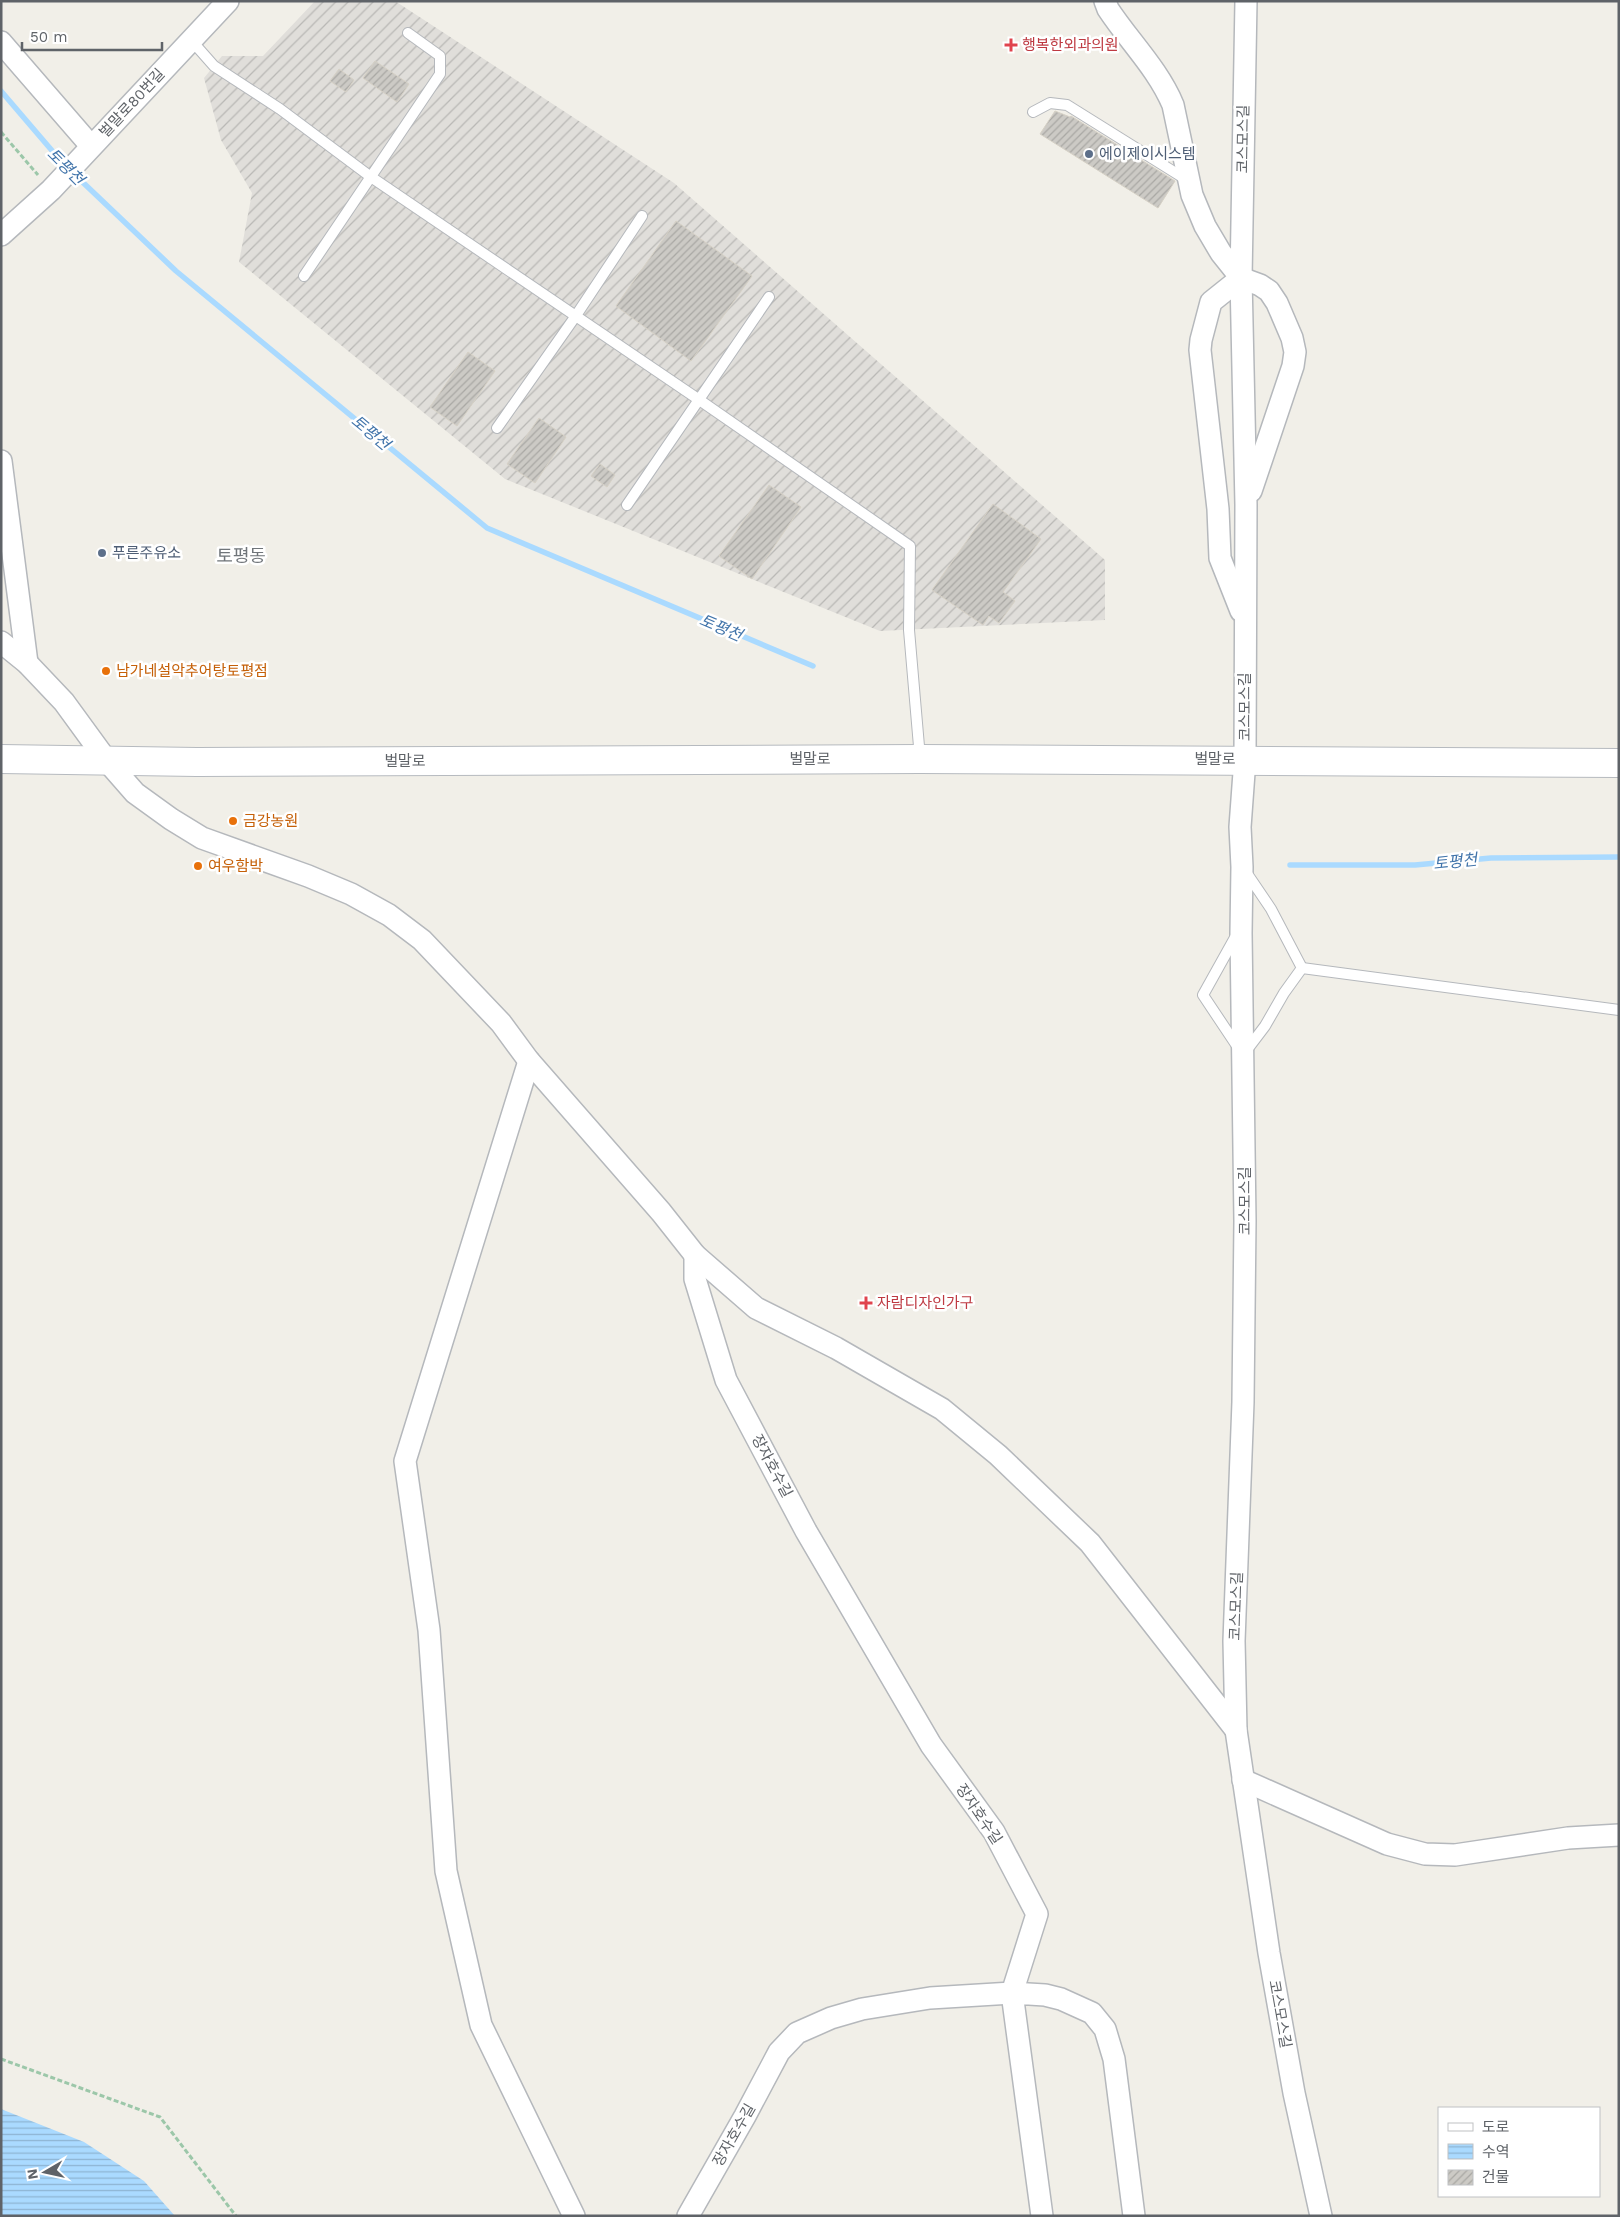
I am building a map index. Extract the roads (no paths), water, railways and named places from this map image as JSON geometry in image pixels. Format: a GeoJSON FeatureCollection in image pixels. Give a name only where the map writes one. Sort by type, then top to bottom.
{"type":"FeatureCollection","features":[{"type":"Feature","properties":{"kind":"street","name":"벌말로80번길"},"geometry":{"type":"LineString","coordinates":[[1,235],[64,176],[228,1]]}},
{"type":"Feature","properties":{"kind":"street"},"geometry":{"type":"LineString","coordinates":[[1105,1],[1108,9],[1158,77],[1168,94],[1192,195],[1212,239],[1241,278]]}},
{"type":"Feature","properties":{"kind":"street","name":"코스모스길"},"geometry":{"type":"LineString","coordinates":[[1246,1],[1241,278],[1246,505],[1245,760],[1240,827],[1245,1222],[1242,1412],[1234,1642],[1236,1730],[1277,2000],[1294,2093],[1321,2216]]}},
{"type":"Feature","properties":{"kind":"street"},"geometry":{"type":"LineString","coordinates":[[1,42],[92,146]]}},
{"type":"Feature","properties":{"kind":"street","name":"코스모스길"},"geometry":{"type":"LineString","coordinates":[[1241,278],[1260,285],[1269,291],[1277,303],[1292,338],[1295,352],[1293,366],[1246,505]]}},
{"type":"Feature","properties":{"kind":"street","name":"코스모스길"},"geometry":{"type":"LineString","coordinates":[[1241,278],[1210,302],[1200,350],[1218,509],[1220,558],[1246,622]]}},
{"type":"Feature","properties":{"kind":"street"},"geometry":{"type":"LineString","coordinates":[[1,461],[27,663]]}},
{"type":"Feature","properties":{"kind":"street"},"geometry":{"type":"LineString","coordinates":[[1,642],[27,663],[64,702],[107,761],[135,793],[202,838],[351,894],[389,915],[422,940],[455,972],[501,1023],[528,1061],[661,1212],[695,1254],[756,1308],[836,1348],[942,1409],[998,1455],[1090,1542],[1236,1730]]}},
{"type":"Feature","properties":{"kind":"street","name":"벌말로"},"geometry":{"type":"LineString","coordinates":[[1,759],[217,762],[920,758],[1619,762]]}},
{"type":"Feature","properties":{"kind":"street"},"geometry":{"type":"LineString","coordinates":[[528,1061],[405,1461],[429,1630],[446,1872],[481,2024],[574,2216]]}},
{"type":"Feature","properties":{"kind":"street","name":"장자호수길"},"geometry":{"type":"LineString","coordinates":[[688,2216],[746,2116],[779,2052],[797,2034],[831,2018],[862,2009],[930,1998],[1012,1993],[1037,1914],[994,1832],[931,1745],[806,1531],[726,1380],[695,1279],[695,1254]]}},
{"type":"Feature","properties":{"kind":"street"},"geometry":{"type":"LineString","coordinates":[[1243,1780],[1387,1844],[1425,1854],[1455,1854],[1568,1838],[1619,1835]]}},
{"type":"Feature","properties":{"kind":"street"},"geometry":{"type":"LineString","coordinates":[[1042,2216],[1012,1993],[1045,1995],[1061,1999],[1092,2014],[1105,2029],[1114,2060],[1134,2216]]}},
{"type":"Feature","properties":{"kind":"lane"},"geometry":{"type":"LineString","coordinates":[[304,276],[440,74],[440,56],[408,33]]}},
{"type":"Feature","properties":{"kind":"lane"},"geometry":{"type":"LineString","coordinates":[[191,40],[214,66],[280,110],[371,177],[698,399],[910,546],[909,630],[920,758]]}},
{"type":"Feature","properties":{"kind":"lane"},"geometry":{"type":"LineString","coordinates":[[1032,112],[1050,103],[1067,105],[1190,182]]}},
{"type":"Feature","properties":{"kind":"lane"},"geometry":{"type":"LineString","coordinates":[[497,428],[575,317],[642,216]]}},
{"type":"Feature","properties":{"kind":"lane"},"geometry":{"type":"LineString","coordinates":[[626,505],[769,297]]}},
{"type":"Feature","properties":{"kind":"lane"},"geometry":{"type":"LineString","coordinates":[[1242,867],[1271,909],[1302,968]]}},
{"type":"Feature","properties":{"kind":"lane"},"geometry":{"type":"LineString","coordinates":[[1241,926],[1203,995],[1243,1055],[1266,1026],[1284,993],[1302,968]]}},
{"type":"Feature","properties":{"kind":"lane"},"geometry":{"type":"LineString","coordinates":[[1302,968],[1619,1010]]}},
{"type":"Feature","properties":{"kind":"water"},"geometry":{"type":"Polygon","coordinates":[[[1,2109],[84,2142],[144,2181],[175,2216],[1,2216],[1,2109]]]}},
{"type":"Feature","properties":{"kind":"waterway","name":"토평천"},"geometry":{"type":"LineString","coordinates":[[1,91],[66,167]]}},
{"type":"Feature","properties":{"kind":"waterway","name":"토평천"},"geometry":{"type":"LineString","coordinates":[[73,173],[176,271],[487,528],[813,666]]}},
{"type":"Feature","properties":{"kind":"waterway","name":"토평천"},"geometry":{"type":"LineString","coordinates":[[1290,865],[1415,865],[1491,858],[1619,857]]}},
{"type":"Feature","properties":{"kind":"place","name":"행복한외과의원"},"geometry":{"type":"Point","coordinates":[1011,45]}},
{"type":"Feature","properties":{"kind":"place","name":"에이제이시스템"},"geometry":{"type":"Point","coordinates":[1089,154]}},
{"type":"Feature","properties":{"kind":"place","name":"푸른주유소"},"geometry":{"type":"Point","coordinates":[102,553]}},
{"type":"Feature","properties":{"kind":"place","name":"남가네설악추어탕토평점"},"geometry":{"type":"Point","coordinates":[106,671]}},
{"type":"Feature","properties":{"kind":"place","name":"금강농원"},"geometry":{"type":"Point","coordinates":[233,821]}},
{"type":"Feature","properties":{"kind":"place","name":"여우함박"},"geometry":{"type":"Point","coordinates":[198,866]}},
{"type":"Feature","properties":{"kind":"place","name":"자람디자인가구"},"geometry":{"type":"Point","coordinates":[866,1303]}},
{"type":"Feature","properties":{"kind":"district","name":"토평동"},"geometry":{"type":"Point","coordinates":[241,556]}}]}
